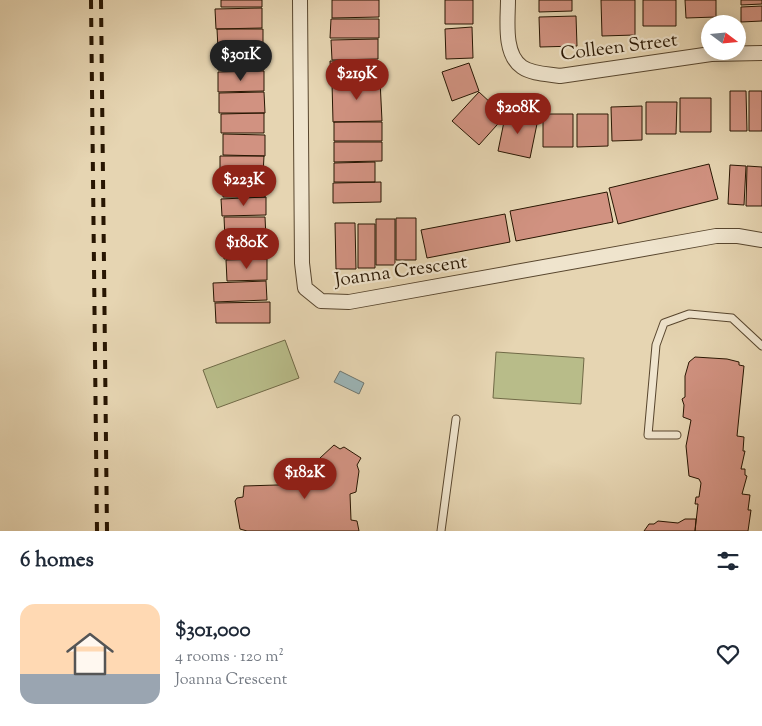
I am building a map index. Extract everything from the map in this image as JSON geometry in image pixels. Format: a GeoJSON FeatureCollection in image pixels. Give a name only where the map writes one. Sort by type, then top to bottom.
{"type":"FeatureCollection","features":[{"type":"Feature","properties":{"kind":"street","name":"Joanna Crescent"},"geometry":{"type":"LineString","coordinates":[[300,0],[302,263],[305,288],[320,301],[349,302],[716,236],[738,236],[762,240]]}},
{"type":"Feature","properties":{"kind":"street","name":"Colleen Street"},"geometry":{"type":"LineString","coordinates":[[508,0],[510,50],[521,67],[539,73],[560,76],[711,54],[762,53]]}},
{"type":"Feature","properties":{"kind":"lane"},"geometry":{"type":"LineString","coordinates":[[677,435],[648,435],[656,345],[664,323],[689,314],[732,318],[762,346]]}},
{"type":"Feature","properties":{"kind":"lane"},"geometry":{"type":"LineString","coordinates":[[441,531],[456,419]]}},
{"type":"Feature","properties":{"kind":"green space"},"geometry":{"type":"Polygon","coordinates":[[[285,340],[299,378],[217,408],[203,370],[285,340]]]}},
{"type":"Feature","properties":{"kind":"green space"},"geometry":{"type":"Polygon","coordinates":[[[496,352],[584,358],[581,404],[493,398],[496,352]]]}},
{"type":"Feature","properties":{"kind":"water"},"geometry":{"type":"Polygon","coordinates":[[[340,371],[364,383],[359,394],[334,382],[340,371]]]}},
{"type":"Feature","properties":{"kind":"building"},"geometry":{"type":"Polygon","coordinates":[[[221,0],[262,0],[262,7],[221,7],[221,0]]]}},
{"type":"Feature","properties":{"kind":"building"},"geometry":{"type":"Polygon","coordinates":[[[332,0],[379,0],[379,17],[332,18],[332,0]]]}},
{"type":"Feature","properties":{"kind":"building"},"geometry":{"type":"Polygon","coordinates":[[[445,0],[473,0],[473,24],[445,24],[445,0]]]}},
{"type":"Feature","properties":{"kind":"building"},"geometry":{"type":"Polygon","coordinates":[[[539,0],[572,0],[572,11],[539,12],[539,0]]]}},
{"type":"Feature","properties":{"kind":"building"},"geometry":{"type":"Polygon","coordinates":[[[601,0],[635,0],[635,35],[602,36],[601,0]]]}},
{"type":"Feature","properties":{"kind":"building"},"geometry":{"type":"Polygon","coordinates":[[[643,0],[676,0],[676,26],[643,26],[643,0]]]}},
{"type":"Feature","properties":{"kind":"building"},"geometry":{"type":"Polygon","coordinates":[[[685,0],[716,0],[716,15],[686,18],[685,0]]]}},
{"type":"Feature","properties":{"kind":"building"},"geometry":{"type":"Polygon","coordinates":[[[741,0],[762,0],[762,4],[741,5],[741,0]]]}},
{"type":"Feature","properties":{"kind":"building"},"geometry":{"type":"Polygon","coordinates":[[[762,6],[762,21],[746,22],[746,15],[741,15],[741,7],[762,6]]]}},
{"type":"Feature","properties":{"kind":"building"},"geometry":{"type":"Polygon","coordinates":[[[262,8],[262,28],[216,29],[215,9],[262,8]]]}},
{"type":"Feature","properties":{"kind":"building"},"geometry":{"type":"Polygon","coordinates":[[[576,16],[577,46],[540,47],[539,17],[576,16]]]}},
{"type":"Feature","properties":{"kind":"building"},"geometry":{"type":"Polygon","coordinates":[[[331,19],[379,19],[379,38],[330,38],[331,19]]]}},
{"type":"Feature","properties":{"kind":"building"},"geometry":{"type":"Polygon","coordinates":[[[472,27],[473,58],[446,59],[445,29],[472,27]]]}},
{"type":"Feature","properties":{"kind":"building"},"geometry":{"type":"Polygon","coordinates":[[[217,29],[263,29],[263,49],[218,49],[217,29]]]}},
{"type":"Feature","properties":{"kind":"building"},"geometry":{"type":"Polygon","coordinates":[[[378,39],[378,59],[332,60],[331,40],[378,39]]]}},
{"type":"Feature","properties":{"kind":"building"},"geometry":{"type":"Polygon","coordinates":[[[263,50],[264,70],[218,70],[218,51],[263,50]]]}},
{"type":"Feature","properties":{"kind":"building"},"geometry":{"type":"Polygon","coordinates":[[[330,61],[375,61],[375,79],[331,80],[330,61]]]}},
{"type":"Feature","properties":{"kind":"building"},"geometry":{"type":"Polygon","coordinates":[[[469,63],[479,91],[452,101],[442,72],[469,63]]]}},
{"type":"Feature","properties":{"kind":"building"},"geometry":{"type":"Polygon","coordinates":[[[264,71],[264,91],[218,92],[218,72],[264,71]]]}},
{"type":"Feature","properties":{"kind":"building"},"geometry":{"type":"Polygon","coordinates":[[[380,80],[382,121],[333,122],[332,82],[380,80]]]}},
{"type":"Feature","properties":{"kind":"building"},"geometry":{"type":"Polygon","coordinates":[[[730,91],[746,91],[747,131],[730,131],[730,91]]]}},
{"type":"Feature","properties":{"kind":"building"},"geometry":{"type":"Polygon","coordinates":[[[749,91],[762,91],[762,131],[749,131],[749,91]]]}},
{"type":"Feature","properties":{"kind":"building"},"geometry":{"type":"Polygon","coordinates":[[[264,92],[265,113],[219,113],[219,93],[264,92]]]}},
{"type":"Feature","properties":{"kind":"building"},"geometry":{"type":"Polygon","coordinates":[[[479,92],[505,116],[479,145],[452,121],[479,92]]]}},
{"type":"Feature","properties":{"kind":"building"},"geometry":{"type":"Polygon","coordinates":[[[680,98],[711,98],[711,132],[680,132],[680,98]]]}},
{"type":"Feature","properties":{"kind":"building"},"geometry":{"type":"Polygon","coordinates":[[[646,102],[677,102],[676,134],[646,134],[646,102]]]}},
{"type":"Feature","properties":{"kind":"building"},"geometry":{"type":"Polygon","coordinates":[[[642,106],[642,140],[612,141],[611,107],[642,106]]]}},
{"type":"Feature","properties":{"kind":"building"},"geometry":{"type":"Polygon","coordinates":[[[506,112],[538,119],[530,158],[498,151],[506,112]]]}},
{"type":"Feature","properties":{"kind":"building"},"geometry":{"type":"Polygon","coordinates":[[[264,113],[264,133],[221,133],[221,114],[264,113]]]}},
{"type":"Feature","properties":{"kind":"building"},"geometry":{"type":"Polygon","coordinates":[[[543,114],[573,114],[573,147],[543,147],[543,114]]]}},
{"type":"Feature","properties":{"kind":"building"},"geometry":{"type":"Polygon","coordinates":[[[577,114],[608,114],[608,146],[577,147],[577,114]]]}},
{"type":"Feature","properties":{"kind":"building"},"geometry":{"type":"Polygon","coordinates":[[[334,122],[382,122],[382,141],[334,141],[334,122]]]}},
{"type":"Feature","properties":{"kind":"building"},"geometry":{"type":"Polygon","coordinates":[[[223,134],[265,135],[265,156],[223,155],[223,134]]]}},
{"type":"Feature","properties":{"kind":"building"},"geometry":{"type":"Polygon","coordinates":[[[334,142],[382,142],[382,161],[334,162],[334,142]]]}},
{"type":"Feature","properties":{"kind":"building"},"geometry":{"type":"Polygon","coordinates":[[[220,156],[264,156],[263,175],[220,175],[220,156]]]}},
{"type":"Feature","properties":{"kind":"building"},"geometry":{"type":"Polygon","coordinates":[[[375,162],[375,182],[334,182],[334,163],[375,162]]]}},
{"type":"Feature","properties":{"kind":"building"},"geometry":{"type":"Polygon","coordinates":[[[709,164],[718,199],[618,224],[609,188],[709,164]]]}},
{"type":"Feature","properties":{"kind":"building"},"geometry":{"type":"Polygon","coordinates":[[[730,165],[746,166],[744,205],[728,204],[730,165]]]}},
{"type":"Feature","properties":{"kind":"building"},"geometry":{"type":"Polygon","coordinates":[[[747,166],[762,167],[762,206],[746,206],[747,166]]]}},
{"type":"Feature","properties":{"kind":"building"},"geometry":{"type":"Polygon","coordinates":[[[265,176],[265,197],[223,197],[223,177],[265,176]]]}},
{"type":"Feature","properties":{"kind":"building"},"geometry":{"type":"Polygon","coordinates":[[[381,182],[381,202],[333,203],[333,183],[381,182]]]}},
{"type":"Feature","properties":{"kind":"building"},"geometry":{"type":"Polygon","coordinates":[[[607,192],[613,222],[516,241],[510,211],[607,192]]]}},
{"type":"Feature","properties":{"kind":"building"},"geometry":{"type":"Polygon","coordinates":[[[266,197],[266,215],[222,216],[221,199],[266,197]]]}},
{"type":"Feature","properties":{"kind":"building"},"geometry":{"type":"Polygon","coordinates":[[[505,214],[510,242],[427,258],[421,230],[505,214]]]}},
{"type":"Feature","properties":{"kind":"building"},"geometry":{"type":"Polygon","coordinates":[[[224,217],[265,217],[266,238],[225,239],[224,217]]]}},
{"type":"Feature","properties":{"kind":"building"},"geometry":{"type":"Polygon","coordinates":[[[396,218],[416,218],[416,260],[396,260],[396,218]]]}},
{"type":"Feature","properties":{"kind":"building"},"geometry":{"type":"Polygon","coordinates":[[[376,219],[395,219],[395,265],[376,265],[376,219]]]}},
{"type":"Feature","properties":{"kind":"building"},"geometry":{"type":"Polygon","coordinates":[[[335,223],[355,223],[356,269],[336,269],[335,223]]]}},
{"type":"Feature","properties":{"kind":"building"},"geometry":{"type":"Polygon","coordinates":[[[358,224],[375,224],[375,268],[358,268],[358,224]]]}},
{"type":"Feature","properties":{"kind":"building"},"geometry":{"type":"Polygon","coordinates":[[[267,239],[267,258],[224,259],[224,240],[267,239]]]}},
{"type":"Feature","properties":{"kind":"building"},"geometry":{"type":"Polygon","coordinates":[[[267,259],[267,280],[227,281],[226,260],[267,259]]]}},
{"type":"Feature","properties":{"kind":"building"},"geometry":{"type":"Polygon","coordinates":[[[266,281],[267,300],[214,302],[213,283],[266,281]]]}},
{"type":"Feature","properties":{"kind":"building"},"geometry":{"type":"Polygon","coordinates":[[[270,302],[270,323],[216,323],[215,303],[270,302]]]}},
{"type":"Feature","properties":{"kind":"building"},"geometry":{"type":"Polygon","coordinates":[[[695,357],[727,359],[739,362],[739,365],[744,366],[737,436],[744,437],[743,451],[745,451],[741,469],[745,469],[745,475],[747,476],[742,494],[750,495],[748,510],[751,510],[748,531],[695,531],[698,504],[695,504],[696,497],[699,497],[701,483],[699,479],[689,476],[686,446],[691,420],[683,417],[684,405],[682,399],[685,397],[685,376],[689,362],[695,357]]]}},
{"type":"Feature","properties":{"kind":"building"},"geometry":{"type":"Polygon","coordinates":[[[334,445],[340,449],[344,447],[361,458],[357,465],[359,471],[356,492],[350,494],[351,520],[357,521],[359,531],[247,531],[240,529],[235,501],[237,498],[243,497],[244,486],[311,484],[318,471],[315,468],[320,458],[334,445]]]}},
{"type":"Feature","properties":{"kind":"building"},"geometry":{"type":"Polygon","coordinates":[[[685,519],[696,519],[695,531],[644,531],[649,524],[654,524],[658,521],[678,523],[685,519]]]}},
{"type":"Feature","properties":{"kind":"railway"},"geometry":{"type":"LineString","coordinates":[[91,0],[97,531]]}},
{"type":"Feature","properties":{"kind":"railway"},"geometry":{"type":"LineString","coordinates":[[101,0],[107,531]]}}]}
